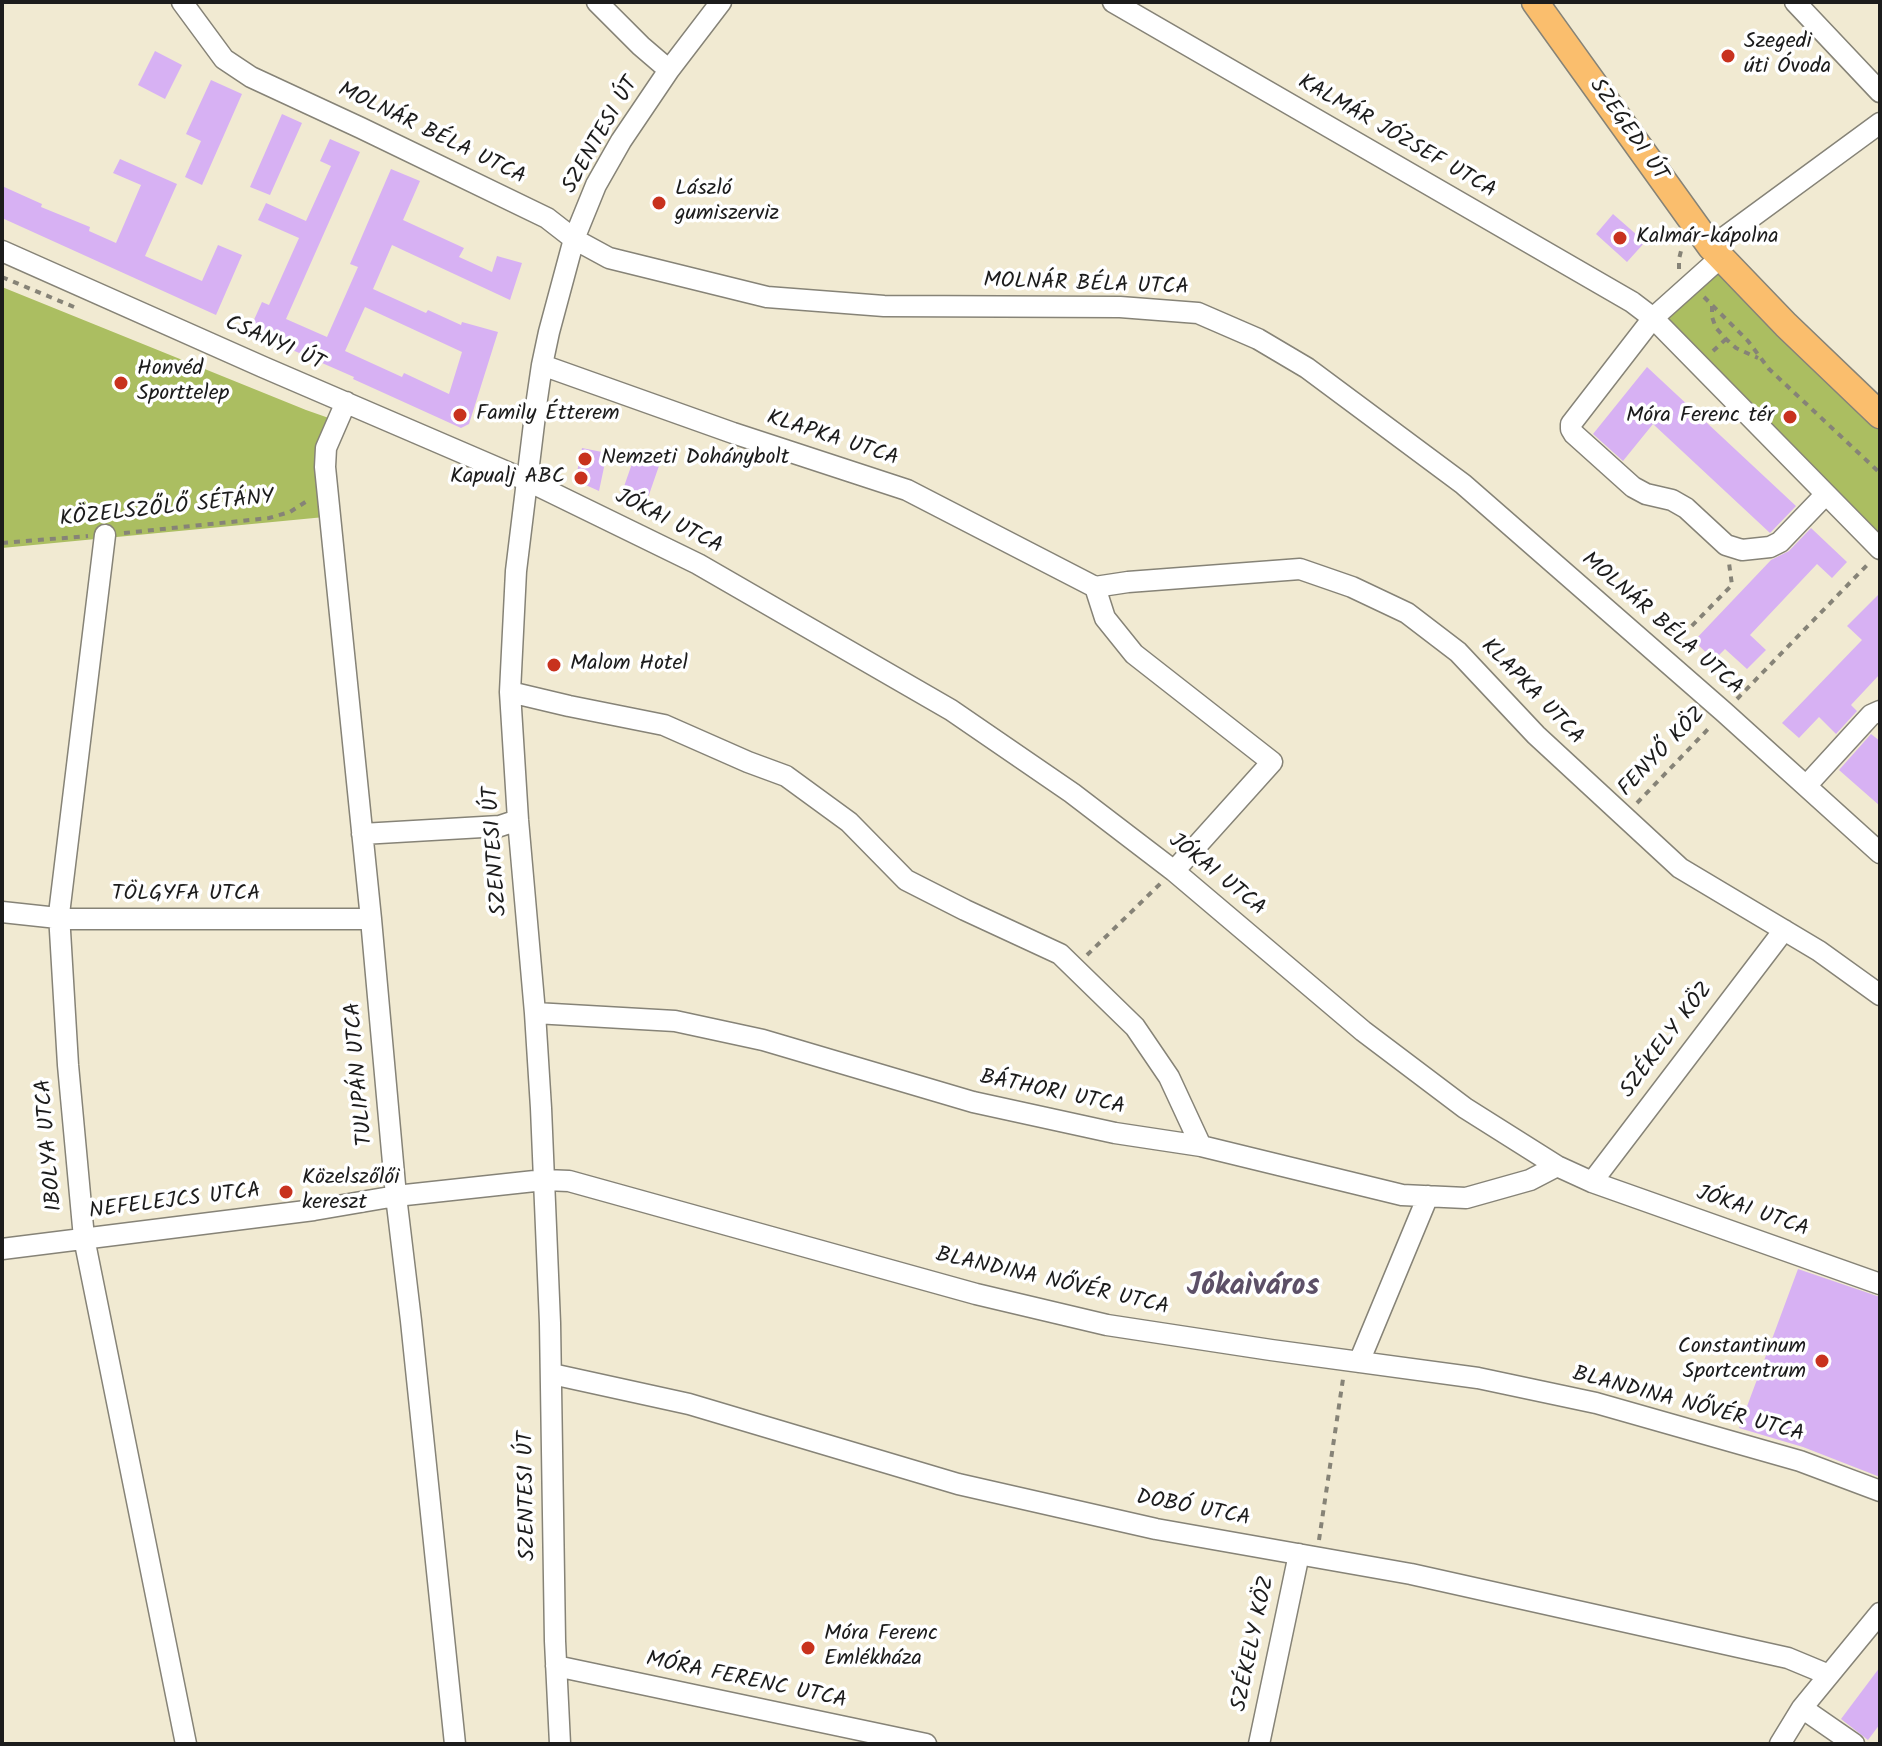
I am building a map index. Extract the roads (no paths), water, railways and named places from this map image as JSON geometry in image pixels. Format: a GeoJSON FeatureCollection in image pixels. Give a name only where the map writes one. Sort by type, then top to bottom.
{"type":"FeatureCollection","features":[{"type":"Feature","properties":{"kind":"main road","name":"SZEGEDI ÚT"},"geometry":{"type":"LineString","coordinates":[[1535,2],[1716,252]]}},
{"type":"Feature","properties":{"kind":"main road"},"geometry":{"type":"LineString","coordinates":[[1716,252],[1786,325],[1880,415]]}},
{"type":"Feature","properties":{"kind":"street","name":"MOLNÁR BÉLA UTCA"},"geometry":{"type":"LineString","coordinates":[[182,2],[224,59],[251,77],[547,218],[574,239],[609,258],[767,297],[884,306],[1120,307],[1198,313],[1258,339],[1307,368],[1463,484],[1880,853]]}},
{"type":"Feature","properties":{"kind":"street"},"geometry":{"type":"LineString","coordinates":[[597,2],[669,70]]}},
{"type":"Feature","properties":{"kind":"street","name":"SZENTESI ÚT"},"geometry":{"type":"LineString","coordinates":[[560,1744],[552,1374],[544,1180],[535,1013],[510,692],[516,571],[542,365],[574,239],[602,174],[621,141],[669,70],[721,2]]}},
{"type":"Feature","properties":{"kind":"street","name":"KALMÁR JÓZSEF UTCA"},"geometry":{"type":"LineString","coordinates":[[1113,2],[1632,302],[1653,318]]}},
{"type":"Feature","properties":{"kind":"street"},"geometry":{"type":"LineString","coordinates":[[1795,2],[1880,92]]}},
{"type":"Feature","properties":{"kind":"street"},"geometry":{"type":"LineString","coordinates":[[1826,494],[1780,542],[1759,549],[1742,550],[1726,545],[1686,508],[1633,487],[1574,434],[1571,424],[1653,318],[1716,252],[1880,123]]}},
{"type":"Feature","properties":{"kind":"street","name":"CSANYI ÚT"},"geometry":{"type":"LineString","coordinates":[[2,251],[528,481]]}},
{"type":"Feature","properties":{"kind":"street"},"geometry":{"type":"LineString","coordinates":[[1653,318],[1880,550]]}},
{"type":"Feature","properties":{"kind":"street","name":"KLAPKA UTCA"},"geometry":{"type":"LineString","coordinates":[[542,365],[907,490],[1095,587],[1300,569],[1352,587],[1407,613],[1458,652],[1536,735],[1680,868],[1819,951],[1880,995]]}},
{"type":"Feature","properties":{"kind":"street","name":"TULIPÁN UTCA"},"geometry":{"type":"LineString","coordinates":[[346,402],[326,448],[325,467],[396,1196],[455,1744]]}},
{"type":"Feature","properties":{"kind":"street","name":"JÓKAI UTCA"},"geometry":{"type":"LineString","coordinates":[[528,481],[698,564],[951,710],[1072,793],[1174,871],[1363,1031],[1465,1108],[1557,1166],[1592,1182],[1880,1284]]}},
{"type":"Feature","properties":{"kind":"street","name":"IBOLYA UTCA"},"geometry":{"type":"LineString","coordinates":[[105,535],[60,918],[68,1065],[84,1238],[186,1744]]}},
{"type":"Feature","properties":{"kind":"street"},"geometry":{"type":"LineString","coordinates":[[1095,587],[1105,618],[1134,654],[1272,762],[1174,871]]}},
{"type":"Feature","properties":{"kind":"street"},"geometry":{"type":"LineString","coordinates":[[510,692],[664,725],[786,776],[849,822],[906,880],[1060,954],[1135,1027],[1169,1077],[1201,1146]]}},
{"type":"Feature","properties":{"kind":"street"},"geometry":{"type":"LineString","coordinates":[[1806,786],[1871,715],[1880,711]]}},
{"type":"Feature","properties":{"kind":"street"},"geometry":{"type":"LineString","coordinates":[[362,834],[500,826],[518,820]]}},
{"type":"Feature","properties":{"kind":"street","name":"TÖLGYFA UTCA"},"geometry":{"type":"LineString","coordinates":[[2,912],[60,918],[371,919]]}},
{"type":"Feature","properties":{"kind":"street","name":"SZÉKELY KÖZ"},"geometry":{"type":"LineString","coordinates":[[1592,1182],[1784,930]]}},
{"type":"Feature","properties":{"kind":"street","name":"BÁTHORI UTCA"},"geometry":{"type":"LineString","coordinates":[[535,1013],[675,1021],[763,1040],[973,1102],[1115,1133],[1201,1146],[1402,1195],[1466,1198],[1530,1180],[1557,1166]]}},
{"type":"Feature","properties":{"kind":"street","name":"NEFELEJCS UTCA"},"geometry":{"type":"LineString","coordinates":[[2,1249],[314,1210],[396,1196],[544,1180]]}},
{"type":"Feature","properties":{"kind":"street","name":"BLANDINA NŐVÉR UTCA"},"geometry":{"type":"LineString","coordinates":[[544,1180],[569,1181],[976,1294],[1107,1325],[1478,1378],[1596,1403],[1800,1461],[1880,1491]]}},
{"type":"Feature","properties":{"kind":"street"},"geometry":{"type":"LineString","coordinates":[[1353,1361],[1428,1196]]}},
{"type":"Feature","properties":{"kind":"street","name":"DOBÓ UTCA"},"geometry":{"type":"LineString","coordinates":[[552,1374],[689,1404],[958,1484],[1156,1529],[1411,1574],[1788,1658],[1829,1675]]}},
{"type":"Feature","properties":{"kind":"street","name":"SZÉKELY KÖZ"},"geometry":{"type":"LineString","coordinates":[[1259,1744],[1308,1556]]}},
{"type":"Feature","properties":{"kind":"street"},"geometry":{"type":"LineString","coordinates":[[1780,1744],[1802,1708],[1880,1613]]}},
{"type":"Feature","properties":{"kind":"street","name":"MÓRA FERENC UTCA"},"geometry":{"type":"LineString","coordinates":[[556,1666],[926,1744]]}},
{"type":"Feature","properties":{"kind":"street"},"geometry":{"type":"LineString","coordinates":[[1802,1708],[1854,1744]]}},
{"type":"Feature","properties":{"kind":"place","name":"Szegedi úti Óvoda"},"geometry":{"type":"Point","coordinates":[1728,56]}},
{"type":"Feature","properties":{"kind":"place","name":"László gumiszerviz"},"geometry":{"type":"Point","coordinates":[659,203]}},
{"type":"Feature","properties":{"kind":"place","name":"Kalmár-kápolna"},"geometry":{"type":"Point","coordinates":[1620,238]}},
{"type":"Feature","properties":{"kind":"place","name":"Honvéd Sporttelep"},"geometry":{"type":"Point","coordinates":[121,383]}},
{"type":"Feature","properties":{"kind":"place","name":"Family Étterem"},"geometry":{"type":"Point","coordinates":[460,415]}},
{"type":"Feature","properties":{"kind":"place","name":"Móra Ferenc tér"},"geometry":{"type":"Point","coordinates":[1790,417]}},
{"type":"Feature","properties":{"kind":"place","name":"Nemzeti Dohánybolt"},"geometry":{"type":"Point","coordinates":[585,459]}},
{"type":"Feature","properties":{"kind":"place","name":"Kapualj ABC"},"geometry":{"type":"Point","coordinates":[581,478]}},
{"type":"Feature","properties":{"kind":"place","name":"Malom Hotel"},"geometry":{"type":"Point","coordinates":[554,665]}},
{"type":"Feature","properties":{"kind":"place","name":"Közelszőlői kereszt"},"geometry":{"type":"Point","coordinates":[286,1192]}},
{"type":"Feature","properties":{"kind":"place","name":"Constantinum Sportcentrum"},"geometry":{"type":"Point","coordinates":[1822,1361]}},
{"type":"Feature","properties":{"kind":"place","name":"Móra Ferenc Emlékháza"},"geometry":{"type":"Point","coordinates":[808,1648]}},
{"type":"Feature","properties":{"kind":"district","name":"Jókaiváros"},"geometry":{"type":"Point","coordinates":[1253,1289]}}]}
